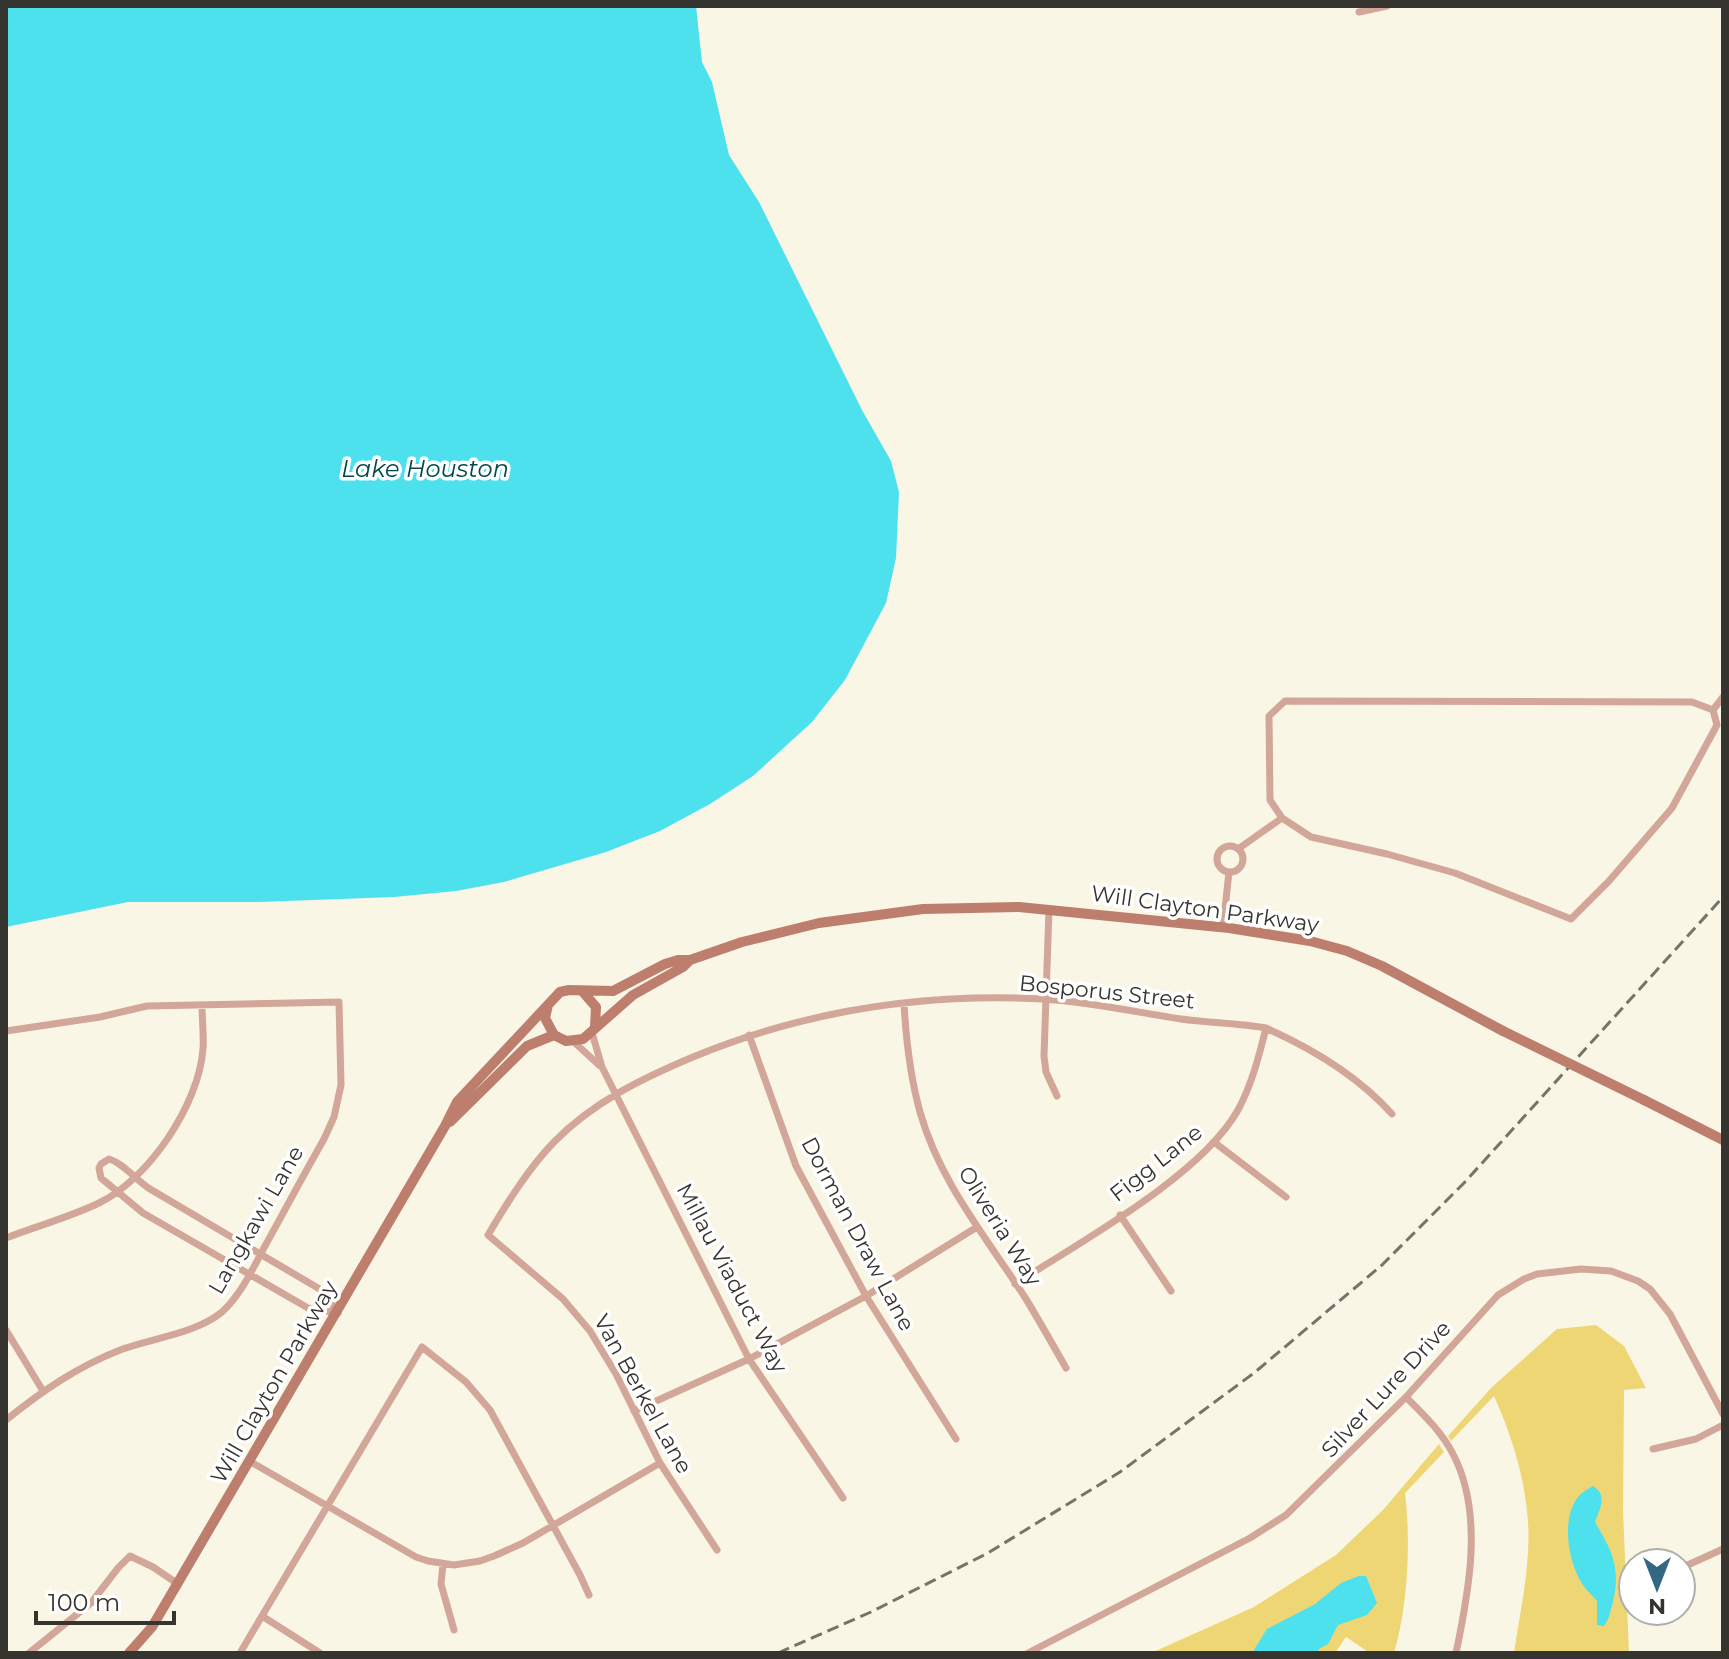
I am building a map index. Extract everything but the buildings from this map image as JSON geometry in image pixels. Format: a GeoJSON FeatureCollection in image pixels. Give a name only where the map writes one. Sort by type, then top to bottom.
{"type":"FeatureCollection","features":[{"type":"Feature","properties":{"kind":"street"},"geometry":{"type":"LineString","coordinates":[[1359,12],[1387,6]]}},
{"type":"Feature","properties":{"kind":"street"},"geometry":{"type":"LineString","coordinates":[[1713,710],[1723,697]]}},
{"type":"Feature","properties":{"kind":"street"},"geometry":{"type":"LineString","coordinates":[[1285,701],[1692,702],[1713,710],[1717,725],[1672,808],[1609,881],[1571,919],[1455,873],[1311,837],[1282,818],[1270,800],[1269,716],[1285,701]]}},
{"type":"Feature","properties":{"kind":"street"},"geometry":{"type":"LineString","coordinates":[[1238,849],[1282,818]]}},
{"type":"Feature","properties":{"kind":"street"},"geometry":{"type":"LineString","coordinates":[[1231,846],[1238,849],[1243,855],[1243,863],[1237,870],[1229,872],[1219,865],[1219,852],[1231,846]]}},
{"type":"Feature","properties":{"kind":"street"},"geometry":{"type":"LineString","coordinates":[[1223,927],[1229,872]]}},
{"type":"Feature","properties":{"kind":"street","name":"Will Clayton Parkway"},"geometry":{"type":"LineString","coordinates":[[583,992],[613,991],[653,968],[678,960],[690,960],[781,932],[874,914],[976,907],[1049,909],[1223,927],[1297,938],[1347,951],[1723,1140]]}},
{"type":"Feature","properties":{"kind":"street"},"geometry":{"type":"LineString","coordinates":[[1049,909],[1044,1056],[1046,1072],[1057,1096]]}},
{"type":"Feature","properties":{"kind":"street","name":"Will Clayton Parkway"},"geometry":{"type":"LineString","coordinates":[[593,1031],[633,995],[690,960]]}},
{"type":"Feature","properties":{"kind":"street"},"geometry":{"type":"LineString","coordinates":[[560,992],[583,992],[596,1007],[598,1015],[593,1031],[574,1042],[554,1035],[545,1018],[549,1003],[560,992]]}},
{"type":"Feature","properties":{"kind":"street","name":"Bosporus Street"},"geometry":{"type":"LineString","coordinates":[[488,1235],[508,1201],[554,1142],[582,1117],[616,1094],[659,1072],[749,1035],[837,1013],[904,1003],[970,998],[1045,999],[1266,1028],[1290,1039],[1372,1092],[1392,1114]]}},
{"type":"Feature","properties":{"kind":"street","name":"Langkawi Lane"},"geometry":{"type":"LineString","coordinates":[[6,1420],[66,1376],[120,1350],[200,1325],[234,1300],[324,1139],[334,1117],[341,1085],[339,1002],[202,1005]]}},
{"type":"Feature","properties":{"kind":"street","name":"Will Clayton Parkway"},"geometry":{"type":"LineString","coordinates":[[129,1653],[152,1627],[251,1462],[457,1102],[549,1003]]}},
{"type":"Feature","properties":{"kind":"street","name":"Oliveria Way"},"geometry":{"type":"LineString","coordinates":[[904,1003],[907,1057],[920,1114],[937,1157],[955,1194],[1066,1368]]}},
{"type":"Feature","properties":{"kind":"street"},"geometry":{"type":"LineString","coordinates":[[6,1031],[100,1017],[147,1006],[202,1005],[203,1050],[196,1083],[170,1135],[151,1162],[134,1179],[100,1203],[6,1238]]}},
{"type":"Feature","properties":{"kind":"street","name":"Figg Lane"},"geometry":{"type":"LineString","coordinates":[[1015,1284],[1187,1168],[1214,1142],[1237,1110],[1251,1081],[1266,1028]]}},
{"type":"Feature","properties":{"kind":"street","name":"Millau Viaduct Way"},"geometry":{"type":"LineString","coordinates":[[593,1031],[602,1067],[749,1359],[843,1498]]}},
{"type":"Feature","properties":{"kind":"street","name":"Will Clayton Parkway"},"geometry":{"type":"LineString","coordinates":[[445,1126],[527,1046],[554,1035]]}},
{"type":"Feature","properties":{"kind":"street","name":"Dorman Draw Lane"},"geometry":{"type":"LineString","coordinates":[[749,1035],[796,1166],[866,1296],[956,1439]]}},
{"type":"Feature","properties":{"kind":"street","name":"Millau Viaduct Way"},"geometry":{"type":"LineString","coordinates":[[574,1042],[602,1067]]}},
{"type":"Feature","properties":{"kind":"street"},"geometry":{"type":"LineString","coordinates":[[1214,1142],[1286,1197]]}},
{"type":"Feature","properties":{"kind":"street"},"geometry":{"type":"LineString","coordinates":[[114,1159],[134,1179],[323,1291],[338,1313],[308,1308],[143,1213],[99,1173],[101,1164],[114,1159]]}},
{"type":"Feature","properties":{"kind":"street"},"geometry":{"type":"LineString","coordinates":[[1120,1215],[1171,1291]]}},
{"type":"Feature","properties":{"kind":"street"},"geometry":{"type":"LineString","coordinates":[[634,1411],[749,1359],[866,1296],[977,1227]]}},
{"type":"Feature","properties":{"kind":"street","name":"Van Berkel Lane"},"geometry":{"type":"LineString","coordinates":[[488,1235],[549,1285],[578,1316],[605,1354],[660,1463],[717,1550]]}},
{"type":"Feature","properties":{"kind":"street","name":"Silver Lure Drive"},"geometry":{"type":"LineString","coordinates":[[1028,1653],[1250,1538],[1286,1515],[1406,1397],[1489,1305],[1524,1279],[1551,1271],[1595,1269],[1638,1281],[1661,1300],[1723,1414]]}},
{"type":"Feature","properties":{"kind":"street"},"geometry":{"type":"LineString","coordinates":[[6,1330],[43,1391]]}},
{"type":"Feature","properties":{"kind":"street"},"geometry":{"type":"LineString","coordinates":[[240,1653],[422,1347],[466,1382],[490,1410],[589,1595]]}},
{"type":"Feature","properties":{"kind":"street"},"geometry":{"type":"LineString","coordinates":[[1406,1397],[1431,1422],[1447,1444],[1469,1506],[1467,1592],[1456,1653]]}},
{"type":"Feature","properties":{"kind":"street"},"geometry":{"type":"LineString","coordinates":[[1653,1449],[1696,1439],[1723,1425]]}},
{"type":"Feature","properties":{"kind":"street"},"geometry":{"type":"LineString","coordinates":[[251,1462],[416,1557],[443,1564],[480,1561],[523,1543],[660,1463]]}},
{"type":"Feature","properties":{"kind":"street"},"geometry":{"type":"LineString","coordinates":[[1697,1561],[1723,1549]]}},
{"type":"Feature","properties":{"kind":"street"},"geometry":{"type":"LineString","coordinates":[[29,1653],[91,1603],[130,1556],[178,1584]]}},
{"type":"Feature","properties":{"kind":"street"},"geometry":{"type":"LineString","coordinates":[[443,1564],[441,1584],[454,1630]]}},
{"type":"Feature","properties":{"kind":"street"},"geometry":{"type":"LineString","coordinates":[[262,1616],[320,1653]]}},
{"type":"Feature","properties":{"kind":"shaded area"},"geometry":{"type":"Polygon","coordinates":[[[1596,1325],[1624,1346],[1646,1388],[1624,1390],[1625,1547],[1617,1547],[1617,1627],[1628,1627],[1629,1653],[1514,1653],[1526,1571],[1528,1522],[1517,1458],[1494,1396],[1451,1441],[1448,1436],[1492,1387],[1557,1329],[1596,1325]]]}},
{"type":"Feature","properties":{"kind":"shaded area"},"geometry":{"type":"Polygon","coordinates":[[[1439,1444],[1444,1452],[1405,1493],[1407,1573],[1394,1653],[1370,1653],[1346,1637],[1335,1653],[1151,1653],[1254,1607],[1336,1555],[1383,1510],[1439,1444]]]}},
{"type":"Feature","properties":{"kind":"water","name":"Lake Houston"},"geometry":{"type":"Polygon","coordinates":[[[6,6],[696,6],[702,62],[712,82],[729,155],[759,202],[862,410],[891,461],[899,492],[896,558],[886,603],[845,680],[812,722],[753,776],[660,831],[606,852],[504,882],[456,891],[394,897],[259,902],[128,902],[6,927],[6,6]]]}},
{"type":"Feature","properties":{"kind":"water"},"geometry":{"type":"Polygon","coordinates":[[[1593,1486],[1602,1498],[1595,1522],[1610,1551],[1616,1579],[1613,1602],[1604,1626],[1597,1625],[1597,1601],[1576,1573],[1568,1540],[1569,1516],[1573,1506],[1580,1495],[1593,1486]]]}},
{"type":"Feature","properties":{"kind":"water"},"geometry":{"type":"Polygon","coordinates":[[[1366,1576],[1377,1603],[1367,1615],[1338,1625],[1328,1644],[1317,1653],[1252,1653],[1267,1629],[1315,1604],[1341,1583],[1366,1576]]]}},
{"type":"Feature","properties":{"kind":"railway"},"geometry":{"type":"LineString","coordinates":[[778,1653],[871,1612],[988,1553],[1120,1472],[1254,1373],[1382,1265],[1464,1183],[1723,897]]}}]}
